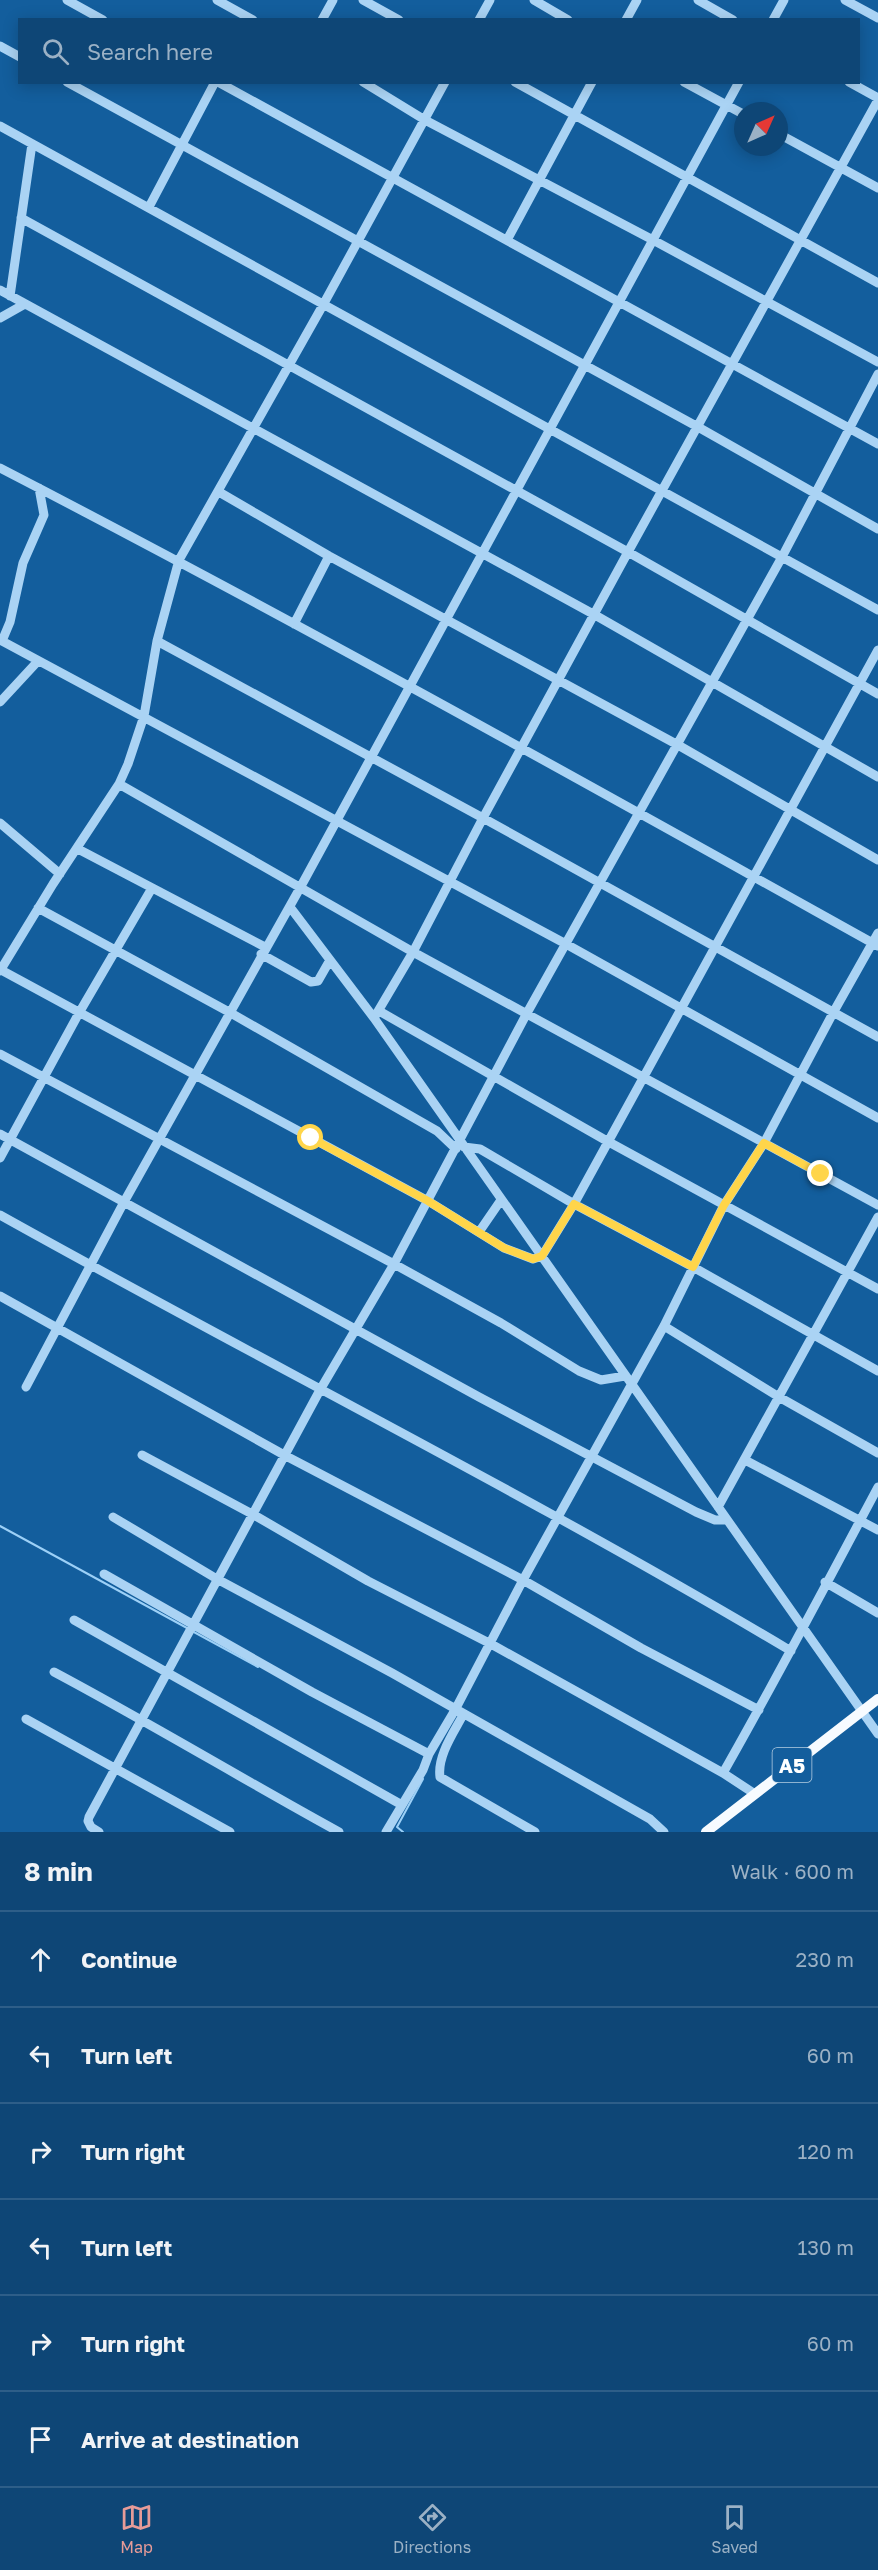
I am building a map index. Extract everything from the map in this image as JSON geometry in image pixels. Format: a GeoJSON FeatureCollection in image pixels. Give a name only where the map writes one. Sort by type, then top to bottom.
{"type":"FeatureCollection","features":[{"type":"Feature","properties":{"kind":"main road","name":"A5"},"geometry":{"type":"LineString","coordinates":[[706,1832],[720,1828],[755,1794],[878,1699]]}},
{"type":"Feature","properties":{"kind":"street"},"geometry":{"type":"LineString","coordinates":[[67,0],[99,18]]}},
{"type":"Feature","properties":{"kind":"street"},"geometry":{"type":"LineString","coordinates":[[217,0],[248,18]]}},
{"type":"Feature","properties":{"kind":"street"},"geometry":{"type":"LineString","coordinates":[[323,18],[333,0]]}},
{"type":"Feature","properties":{"kind":"street"},"geometry":{"type":"LineString","coordinates":[[363,0],[395,18]]}},
{"type":"Feature","properties":{"kind":"street"},"geometry":{"type":"LineString","coordinates":[[480,18],[490,0]]}},
{"type":"Feature","properties":{"kind":"street"},"geometry":{"type":"LineString","coordinates":[[534,0],[565,18]]}},
{"type":"Feature","properties":{"kind":"street"},"geometry":{"type":"LineString","coordinates":[[627,18],[637,0]]}},
{"type":"Feature","properties":{"kind":"street"},"geometry":{"type":"LineString","coordinates":[[698,0],[730,18]]}},
{"type":"Feature","properties":{"kind":"street"},"geometry":{"type":"LineString","coordinates":[[774,18],[784,0]]}},
{"type":"Feature","properties":{"kind":"street"},"geometry":{"type":"LineString","coordinates":[[845,0],[878,18]]}},
{"type":"Feature","properties":{"kind":"street"},"geometry":{"type":"LineString","coordinates":[[0,46],[18,56]]}},
{"type":"Feature","properties":{"kind":"street"},"geometry":{"type":"LineString","coordinates":[[71,84],[698,426],[878,529]]}},
{"type":"Feature","properties":{"kind":"street"},"geometry":{"type":"LineString","coordinates":[[149,207],[215,84]]}},
{"type":"Feature","properties":{"kind":"street"},"geometry":{"type":"LineString","coordinates":[[220,84],[878,444]]}},
{"type":"Feature","properties":{"kind":"street"},"geometry":{"type":"LineString","coordinates":[[366,84],[425,120],[878,362]]}},
{"type":"Feature","properties":{"kind":"street"},"geometry":{"type":"LineString","coordinates":[[444,84],[289,367],[179,560],[157,641],[144,716],[118,784],[0,971],[428,1201],[504,1248],[533,1259],[542,1256],[574,1204],[878,650]]}},
{"type":"Feature","properties":{"kind":"street"},"geometry":{"type":"LineString","coordinates":[[518,84],[878,283]]}},
{"type":"Feature","properties":{"kind":"street"},"geometry":{"type":"LineString","coordinates":[[507,240],[591,84]]}},
{"type":"Feature","properties":{"kind":"street"},"geometry":{"type":"LineString","coordinates":[[688,84],[734,110]]}},
{"type":"Feature","properties":{"kind":"street"},"geometry":{"type":"LineString","coordinates":[[26,1387],[92,1267],[124,1202],[263,950],[290,907],[738,84]]}},
{"type":"Feature","properties":{"kind":"street"},"geometry":{"type":"LineString","coordinates":[[376,1014],[413,952],[521,748],[878,99],[852,84]]}},
{"type":"Feature","properties":{"kind":"street"},"geometry":{"type":"LineString","coordinates":[[0,126],[878,610]]}},
{"type":"Feature","properties":{"kind":"street"},"geometry":{"type":"LineString","coordinates":[[788,139],[878,188]]}},
{"type":"Feature","properties":{"kind":"street"},"geometry":{"type":"LineString","coordinates":[[10,296],[32,144]]}},
{"type":"Feature","properties":{"kind":"street"},"geometry":{"type":"LineString","coordinates":[[21,219],[518,491],[878,694]]}},
{"type":"Feature","properties":{"kind":"street"},"geometry":{"type":"LineString","coordinates":[[0,290],[595,615],[878,777]]}},
{"type":"Feature","properties":{"kind":"street"},"geometry":{"type":"LineString","coordinates":[[0,318],[23,304]]}},
{"type":"Feature","properties":{"kind":"street"},"geometry":{"type":"LineString","coordinates":[[99,1832],[91,1827],[88,1821],[192,1629],[217,1578],[254,1515],[355,1328],[460,1146],[527,1013],[782,557],[878,374]]}},
{"type":"Feature","properties":{"kind":"street"},"geometry":{"type":"LineString","coordinates":[[0,468],[179,560],[875,945]]}},
{"type":"Feature","properties":{"kind":"street"},"geometry":{"type":"LineString","coordinates":[[39,488],[44,515],[23,563],[10,622],[1,640],[566,944],[878,1118]]}},
{"type":"Feature","properties":{"kind":"street"},"geometry":{"type":"LineString","coordinates":[[219,492],[329,556],[678,745],[878,860]]}},
{"type":"Feature","properties":{"kind":"street"},"geometry":{"type":"LineString","coordinates":[[294,624],[329,556]]}},
{"type":"Feature","properties":{"kind":"street"},"geometry":{"type":"LineString","coordinates":[[157,641],[878,1037]]}},
{"type":"Feature","properties":{"kind":"street"},"geometry":{"type":"LineString","coordinates":[[0,702],[38,661]]}},
{"type":"Feature","properties":{"kind":"street"},"geometry":{"type":"LineString","coordinates":[[118,784],[413,952],[878,1205]]}},
{"type":"Feature","properties":{"kind":"street"},"geometry":{"type":"LineString","coordinates":[[0,824],[60,874]]}},
{"type":"Feature","properties":{"kind":"street"},"geometry":{"type":"LineString","coordinates":[[78,849],[263,950],[311,982],[318,981],[330,960]]}},
{"type":"Feature","properties":{"kind":"street"},"geometry":{"type":"LineString","coordinates":[[0,1158],[79,1013],[153,888]]}},
{"type":"Feature","properties":{"kind":"street"},"geometry":{"type":"LineString","coordinates":[[290,907],[330,960],[376,1014],[460,1146],[542,1256],[878,1734]]}},
{"type":"Feature","properties":{"kind":"street"},"geometry":{"type":"LineString","coordinates":[[38,908],[229,1012],[460,1146],[480,1149],[574,1204],[693,1267],[878,1371]]}},
{"type":"Feature","properties":{"kind":"street"},"geometry":{"type":"LineString","coordinates":[[535,1832],[440,1777],[439,1771],[459,1713],[523,1580],[664,1326],[724,1205],[764,1143],[833,1013],[875,945],[878,933]]}},
{"type":"Feature","properties":{"kind":"street"},"geometry":{"type":"LineString","coordinates":[[376,1014],[878,1289]]}},
{"type":"Feature","properties":{"kind":"street"},"geometry":{"type":"LineString","coordinates":[[0,1054],[394,1264],[501,1323],[579,1371],[601,1380],[625,1376]]}},
{"type":"Feature","properties":{"kind":"street"},"geometry":{"type":"LineString","coordinates":[[0,1134],[591,1457],[706,1517],[727,1520]]}},
{"type":"Feature","properties":{"kind":"street"},"geometry":{"type":"LineString","coordinates":[[479,1232],[501,1200]]}},
{"type":"Feature","properties":{"kind":"street"},"geometry":{"type":"LineString","coordinates":[[0,1215],[92,1267],[558,1517],[791,1651]]}},
{"type":"Feature","properties":{"kind":"street"},"geometry":{"type":"LineString","coordinates":[[718,1507],[878,1216]]}},
{"type":"Feature","properties":{"kind":"street"},"geometry":{"type":"LineString","coordinates":[[0,1296],[286,1456],[523,1580],[641,1648],[759,1710]]}},
{"type":"Feature","properties":{"kind":"street"},"geometry":{"type":"LineString","coordinates":[[664,1326],[779,1397],[878,1453]]}},
{"type":"Feature","properties":{"kind":"street"},"geometry":{"type":"LineString","coordinates":[[142,1455],[254,1515],[368,1581],[491,1644],[723,1773],[755,1794]]}},
{"type":"Feature","properties":{"kind":"street"},"geometry":{"type":"LineString","coordinates":[[745,1460],[878,1530]]}},
{"type":"Feature","properties":{"kind":"street"},"geometry":{"type":"LineString","coordinates":[[723,1773],[804,1628],[825,1582],[878,1487]]}},
{"type":"Feature","properties":{"kind":"street"},"geometry":{"type":"LineString","coordinates":[[113,1517],[217,1578],[392,1673],[459,1713],[650,1819],[664,1832]]}},
{"type":"Feature","properties":{"kind":"street"},"geometry":{"type":"LineString","coordinates":[[104,1574],[192,1629],[428,1756]]}},
{"type":"Feature","properties":{"kind":"street"},"geometry":{"type":"LineString","coordinates":[[825,1582],[878,1613]]}},
{"type":"Feature","properties":{"kind":"street"},"geometry":{"type":"LineString","coordinates":[[74,1620],[402,1805]]}},
{"type":"Feature","properties":{"kind":"street"},"geometry":{"type":"LineString","coordinates":[[54,1672],[142,1719],[255,1786],[339,1832]]}},
{"type":"Feature","properties":{"kind":"street"},"geometry":{"type":"LineString","coordinates":[[386,1832],[428,1756],[459,1713]]}},
{"type":"Feature","properties":{"kind":"street"},"geometry":{"type":"LineString","coordinates":[[26,1719],[230,1832]]}},
{"type":"Feature","properties":{"kind":"waterway"},"geometry":{"type":"LineString","coordinates":[[0,1526],[187,1628]]}},
{"type":"Feature","properties":{"kind":"waterway"},"geometry":{"type":"LineString","coordinates":[[192,1631],[258,1667]]}},
{"type":"Feature","properties":{"kind":"waterway"},"geometry":{"type":"LineString","coordinates":[[403,1832],[397,1827],[423,1779]]}},
{"type":"Feature","properties":{"kind":"route"},"geometry":{"type":"LineString","coordinates":[[311,1138],[428,1201],[504,1248],[533,1259],[542,1256],[574,1204],[693,1267],[724,1205],[764,1143],[821,1174]]}}]}
